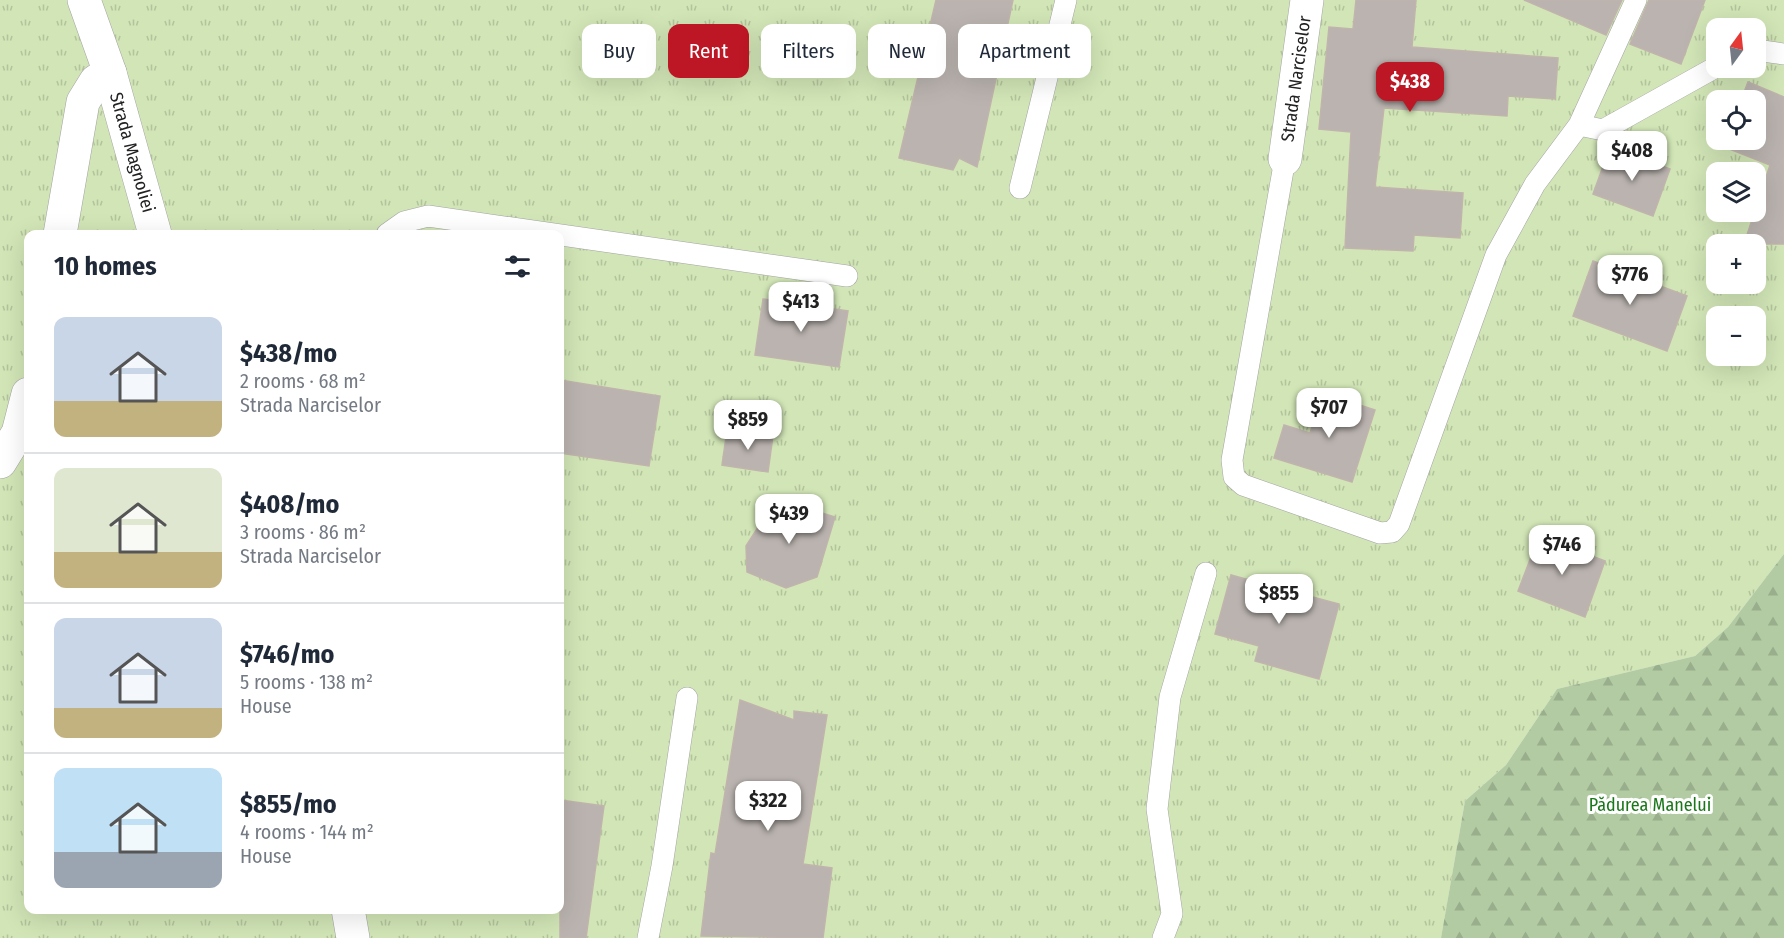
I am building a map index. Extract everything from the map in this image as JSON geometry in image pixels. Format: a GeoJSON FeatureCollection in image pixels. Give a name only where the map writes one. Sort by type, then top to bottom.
{"type":"FeatureCollection","features":[{"type":"Feature","properties":{"kind":"street","name":"Strada Magnoliei"},"geometry":{"type":"LineString","coordinates":[[84,0],[110,72],[154,230]]}},
{"type":"Feature","properties":{"kind":"street","name":"Strada Narciselor"},"geometry":{"type":"LineString","coordinates":[[1285,159],[1307,0]]}},
{"type":"Feature","properties":{"kind":"street"},"geometry":{"type":"LineString","coordinates":[[61,230],[83,102],[96,81],[110,72]]}},
{"type":"Feature","properties":{"kind":"street"},"geometry":{"type":"LineString","coordinates":[[0,462],[18,433],[24,410]]}},
{"type":"Feature","properties":{"kind":"street"},"geometry":{"type":"LineString","coordinates":[[349,914],[353,938]]}},
{"type":"Feature","properties":{"kind":"lane"},"geometry":{"type":"LineString","coordinates":[[1020,188],[1066,0]]}},
{"type":"Feature","properties":{"kind":"lane"},"geometry":{"type":"LineString","coordinates":[[1285,159],[1232,460],[1234,477],[1243,485],[1380,533],[1392,532],[1399,524],[1496,255],[1535,184],[1579,125],[1636,0]]}},
{"type":"Feature","properties":{"kind":"lane"},"geometry":{"type":"LineString","coordinates":[[1766,52],[1784,54]]}},
{"type":"Feature","properties":{"kind":"lane"},"geometry":{"type":"LineString","coordinates":[[1579,125],[1603,130],[1706,73]]}},
{"type":"Feature","properties":{"kind":"lane"},"geometry":{"type":"LineString","coordinates":[[399,230],[428,216],[526,230]]}},
{"type":"Feature","properties":{"kind":"lane"},"geometry":{"type":"LineString","coordinates":[[564,235],[848,276]]}},
{"type":"Feature","properties":{"kind":"lane"},"geometry":{"type":"LineString","coordinates":[[1163,938],[1172,914],[1157,809],[1170,697],[1206,573]]}},
{"type":"Feature","properties":{"kind":"lane"},"geometry":{"type":"LineString","coordinates":[[648,938],[662,866],[687,698]]}},
{"type":"Feature","properties":{"kind":"green space"},"geometry":{"type":"Polygon","coordinates":[[[0,0],[1784,0],[1784,554],[1728,627],[1695,656],[1557,689],[1506,765],[1465,801],[1441,938],[0,938],[0,0]]]}},
{"type":"Feature","properties":{"kind":"green space","name":"Pădurea Manelui"},"geometry":{"type":"Polygon","coordinates":[[[1784,554],[1784,938],[1441,938],[1465,801],[1506,765],[1557,689],[1695,656],[1728,627],[1784,554]]]}},
{"type":"Feature","properties":{"kind":"building"},"geometry":{"type":"Polygon","coordinates":[[[936,0],[1013,0],[1008,24],[958,24],[958,78],[996,78],[977,167],[959,158],[953,170],[899,158],[918,78],[946,78],[946,24],[930,24],[936,0]]]}},
{"type":"Feature","properties":{"kind":"building"},"geometry":{"type":"Polygon","coordinates":[[[1356,0],[1416,0],[1412,47],[1558,58],[1555,99],[1508,96],[1507,116],[1384,108],[1375,187],[1463,193],[1460,238],[1414,235],[1413,251],[1345,248],[1351,132],[1319,129],[1329,27],[1353,29],[1356,0]]]}},
{"type":"Feature","properties":{"kind":"building"},"geometry":{"type":"Polygon","coordinates":[[[1524,0],[1622,0],[1606,35],[1524,0]]]}},
{"type":"Feature","properties":{"kind":"building"},"geometry":{"type":"Polygon","coordinates":[[[1649,0],[1705,0],[1681,64],[1630,44],[1649,0]]]}},
{"type":"Feature","properties":{"kind":"building"},"geometry":{"type":"Polygon","coordinates":[[[1748,82],[1784,97],[1784,244],[1766,244],[1766,234],[1747,234],[1751,222],[1766,222],[1766,177],[1770,165],[1732,150],[1766,150],[1766,90],[1745,90],[1748,82]]]}},
{"type":"Feature","properties":{"kind":"building"},"geometry":{"type":"Polygon","coordinates":[[[1610,147],[1670,169],[1653,216],[1593,194],[1610,147]]]}},
{"type":"Feature","properties":{"kind":"building"},"geometry":{"type":"Polygon","coordinates":[[[1593,261],[1687,296],[1667,351],[1573,316],[1593,261]]]}},
{"type":"Feature","properties":{"kind":"building"},"geometry":{"type":"Polygon","coordinates":[[[763,299],[848,311],[839,367],[755,355],[763,299]]]}},
{"type":"Feature","properties":{"kind":"building"},"geometry":{"type":"Polygon","coordinates":[[[564,381],[660,396],[649,466],[564,454],[564,381]]]}},
{"type":"Feature","properties":{"kind":"building"},"geometry":{"type":"Polygon","coordinates":[[[1323,393],[1375,410],[1352,482],[1274,458],[1284,425],[1310,433],[1323,393]]]}},
{"type":"Feature","properties":{"kind":"building"},"geometry":{"type":"Polygon","coordinates":[[[727,430],[773,436],[768,472],[722,465],[727,430]]]}},
{"type":"Feature","properties":{"kind":"building"},"geometry":{"type":"Polygon","coordinates":[[[776,499],[835,517],[817,577],[786,588],[747,572],[746,546],[776,499]]]}},
{"type":"Feature","properties":{"kind":"building"},"geometry":{"type":"Polygon","coordinates":[[[1539,536],[1605,561],[1585,617],[1518,591],[1539,536]]]}},
{"type":"Feature","properties":{"kind":"building"},"geometry":{"type":"Polygon","coordinates":[[[1231,575],[1339,604],[1319,679],[1255,661],[1259,646],[1215,634],[1231,575]]]}},
{"type":"Feature","properties":{"kind":"building"},"geometry":{"type":"Polygon","coordinates":[[[740,700],[794,720],[794,711],[827,715],[803,864],[832,868],[823,938],[701,936],[711,853],[715,854],[740,700]]]}},
{"type":"Feature","properties":{"kind":"building"},"geometry":{"type":"Polygon","coordinates":[[[564,801],[604,806],[586,938],[560,938],[560,914],[564,914],[564,801]]]}}]}
